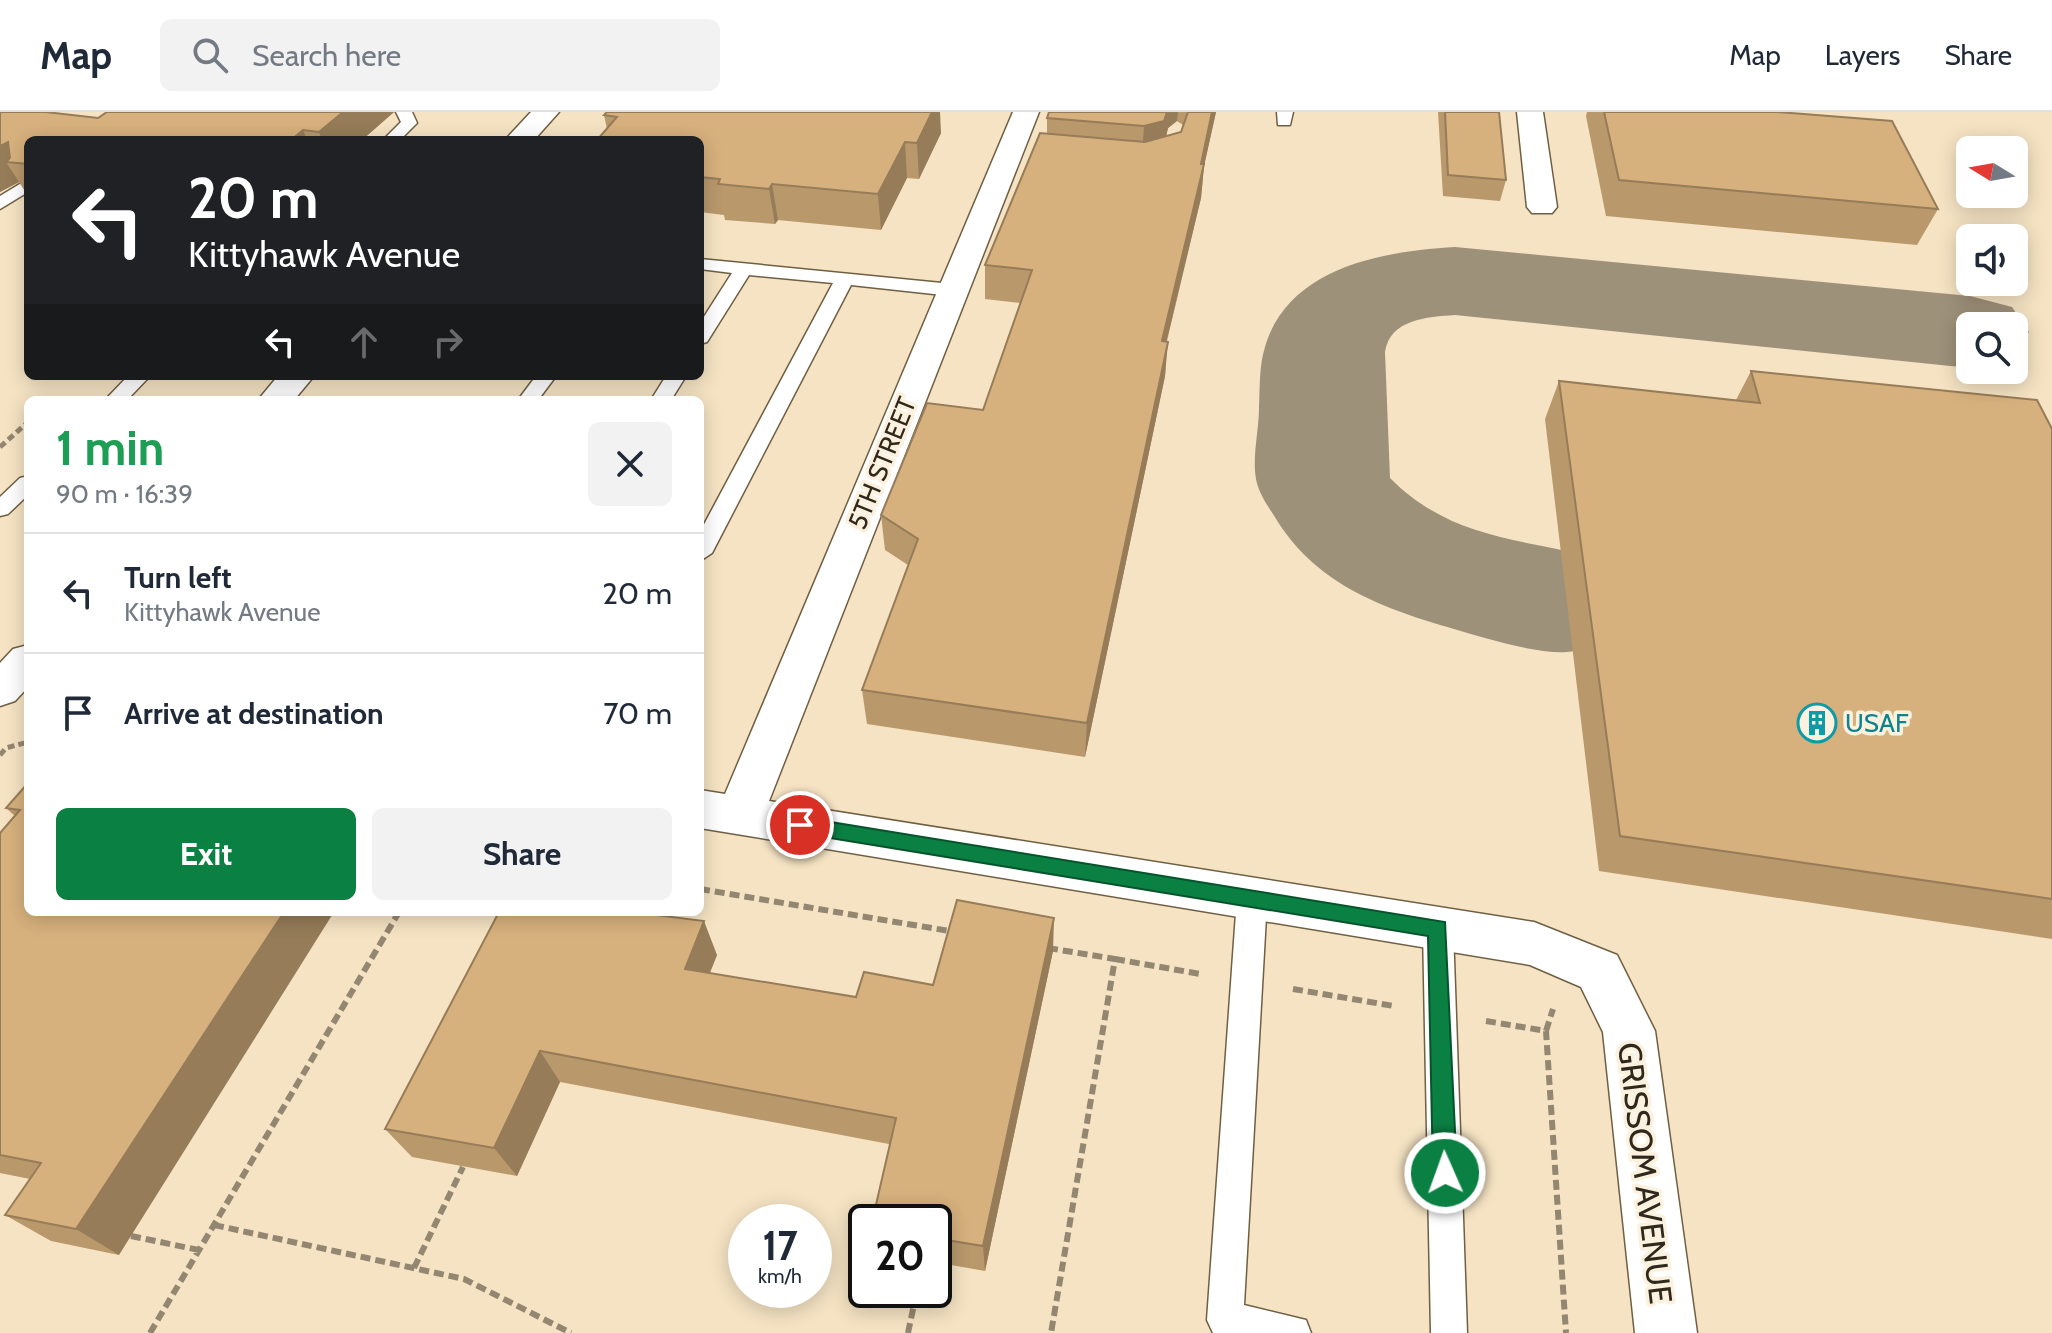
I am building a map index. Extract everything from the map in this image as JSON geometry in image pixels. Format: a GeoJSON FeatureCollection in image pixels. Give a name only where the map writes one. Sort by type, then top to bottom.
{"type":"FeatureCollection","features":[{"type":"Feature","properties":{"kind":"street"},"geometry":{"type":"LineString","coordinates":[[523,136],[546,112]]}},
{"type":"Feature","properties":{"kind":"street","name":"5TH STREET"},"geometry":{"type":"LineString","coordinates":[[720,812],[952,290],[1019,156],[1026,112]]}},
{"type":"Feature","properties":{"kind":"street"},"geometry":{"type":"LineString","coordinates":[[1530,112],[1542,207]]}},
{"type":"Feature","properties":{"kind":"street"},"geometry":{"type":"LineString","coordinates":[[279,396],[293,380]]}},
{"type":"Feature","properties":{"kind":"street"},"geometry":{"type":"LineString","coordinates":[[20,719],[0,693],[24,665]]}},
{"type":"Feature","properties":{"kind":"street"},"geometry":{"type":"LineString","coordinates":[[720,812],[1534,944],[1578,984]]}},
{"type":"Feature","properties":{"kind":"street","name":"GRISSOM AVENUE"},"geometry":{"type":"LineString","coordinates":[[1578,984],[1629,1031],[1666,1333]]}},
{"type":"Feature","properties":{"kind":"lane"},"geometry":{"type":"LineString","coordinates":[[395,136],[409,123],[404,112]]}},
{"type":"Feature","properties":{"kind":"lane"},"geometry":{"type":"LineString","coordinates":[[0,204],[24,187]]}},
{"type":"Feature","properties":{"kind":"lane"},"geometry":{"type":"LineString","coordinates":[[704,264],[952,290]]}},
{"type":"Feature","properties":{"kind":"lane"},"geometry":{"type":"LineString","coordinates":[[704,332],[743,269]]}},
{"type":"Feature","properties":{"kind":"lane"},"geometry":{"type":"LineString","coordinates":[[704,545],[845,279]]}},
{"type":"Feature","properties":{"kind":"lane"},"geometry":{"type":"LineString","coordinates":[[119,396],[136,380]]}},
{"type":"Feature","properties":{"kind":"lane"},"geometry":{"type":"LineString","coordinates":[[0,509],[24,487]]}},
{"type":"Feature","properties":{"kind":"lane"},"geometry":{"type":"LineString","coordinates":[[1252,899],[1225,1320],[1293,1333]]}},
{"type":"Feature","properties":{"kind":"lane"},"geometry":{"type":"LineString","coordinates":[[1438,929],[1449,1333]]}},
{"type":"Feature","properties":{"kind":"path"},"geometry":{"type":"LineString","coordinates":[[0,447],[24,426]]}},
{"type":"Feature","properties":{"kind":"path"},"geometry":{"type":"LineString","coordinates":[[17,745],[20,719]]}},
{"type":"Feature","properties":{"kind":"path"},"geometry":{"type":"LineString","coordinates":[[0,755],[6,748],[24,743]]}},
{"type":"Feature","properties":{"kind":"path"},"geometry":{"type":"LineString","coordinates":[[704,890],[961,933]]}},
{"type":"Feature","properties":{"kind":"path"},"geometry":{"type":"LineString","coordinates":[[150,1333],[397,916]]}},
{"type":"Feature","properties":{"kind":"path"},"geometry":{"type":"LineString","coordinates":[[1038,946],[1115,959],[1051,1333]]}},
{"type":"Feature","properties":{"kind":"path"},"geometry":{"type":"LineString","coordinates":[[1546,1031],[1578,984]]}},
{"type":"Feature","properties":{"kind":"path"},"geometry":{"type":"LineString","coordinates":[[414,1268],[463,1167]]}},
{"type":"Feature","properties":{"kind":"path"},"geometry":{"type":"LineString","coordinates":[[214,1225],[464,1279],[571,1333]]}},
{"type":"Feature","properties":{"kind":"path"},"geometry":{"type":"LineString","coordinates":[[131,1236],[199,1250]]}},
{"type":"Feature","properties":{"kind":"path"},"geometry":{"type":"LineString","coordinates":[[908,1333],[913,1308]]}},
{"type":"Feature","properties":{"kind":"building"},"geometry":{"type":"Polygon","coordinates":[[[0,112],[46,112],[98,118],[107,112],[343,112],[319,132],[303,130],[296,136],[24,136],[24,164],[6,162],[10,158],[8,142],[0,146],[0,112]]]}},
{"type":"Feature","properties":{"kind":"building"},"geometry":{"type":"Polygon","coordinates":[[[607,112],[932,112],[917,143],[905,142],[878,194],[772,184],[769,189],[718,184],[720,179],[704,177],[704,136],[600,136],[617,117],[604,115],[607,112]]]}},
{"type":"Feature","properties":{"kind":"building"},"geometry":{"type":"Polygon","coordinates":[[[1049,112],[1167,112],[1164,121],[1144,126],[1047,118],[1049,112]]]}},
{"type":"Feature","properties":{"kind":"building"},"geometry":{"type":"Polygon","coordinates":[[[1188,112],[1212,112],[1201,164],[1204,164],[1162,341],[1168,342],[1087,723],[862,690],[918,539],[881,515],[927,403],[983,410],[1032,270],[985,265],[1040,133],[1145,142],[1181,132],[1188,112]]]}},
{"type":"Feature","properties":{"kind":"building"},"geometry":{"type":"Polygon","coordinates":[[[1445,112],[1499,112],[1506,180],[1448,175],[1445,112]]]}},
{"type":"Feature","properties":{"kind":"building"},"geometry":{"type":"Polygon","coordinates":[[[1604,112],[1778,112],[1892,121],[1938,209],[1619,180],[1604,112]]]}},
{"type":"Feature","properties":{"kind":"building","name":"USAF"},"geometry":{"type":"Polygon","coordinates":[[[1751,371],[2037,400],[2052,429],[2052,899],[1620,836],[1559,381],[1760,403],[1751,371]]]}},
{"type":"Feature","properties":{"kind":"building"},"geometry":{"type":"Polygon","coordinates":[[[24,788],[24,916],[281,916],[76,1229],[5,1215],[41,1163],[0,1155],[0,833],[20,810],[6,808],[24,788]]]}},
{"type":"Feature","properties":{"kind":"building"},"geometry":{"type":"Polygon","coordinates":[[[957,900],[1054,918],[983,1246],[952,1241],[952,1204],[876,1204],[896,1118],[540,1051],[494,1148],[385,1129],[497,916],[664,916],[704,921],[685,969],[856,997],[864,972],[933,985],[957,900]]]}},
{"type":"Feature","properties":{"kind":"taxiway"},"geometry":{"type":"LineString","coordinates":[[1567,600],[1470,583],[1408,561],[1354,524],[1332,499],[1324,481],[1321,462],[1323,362],[1326,343],[1334,325],[1362,301],[1399,288],[1455,281],[1956,331]]}},
{"type":"Feature","properties":{"kind":"place","name":"USAF"},"geometry":{"type":"Point","coordinates":[1817,723]}},
{"type":"Feature","properties":{"kind":"route"},"geometry":{"type":"LineString","coordinates":[[800,825],[1438,929],[1445,1173]]}}]}
